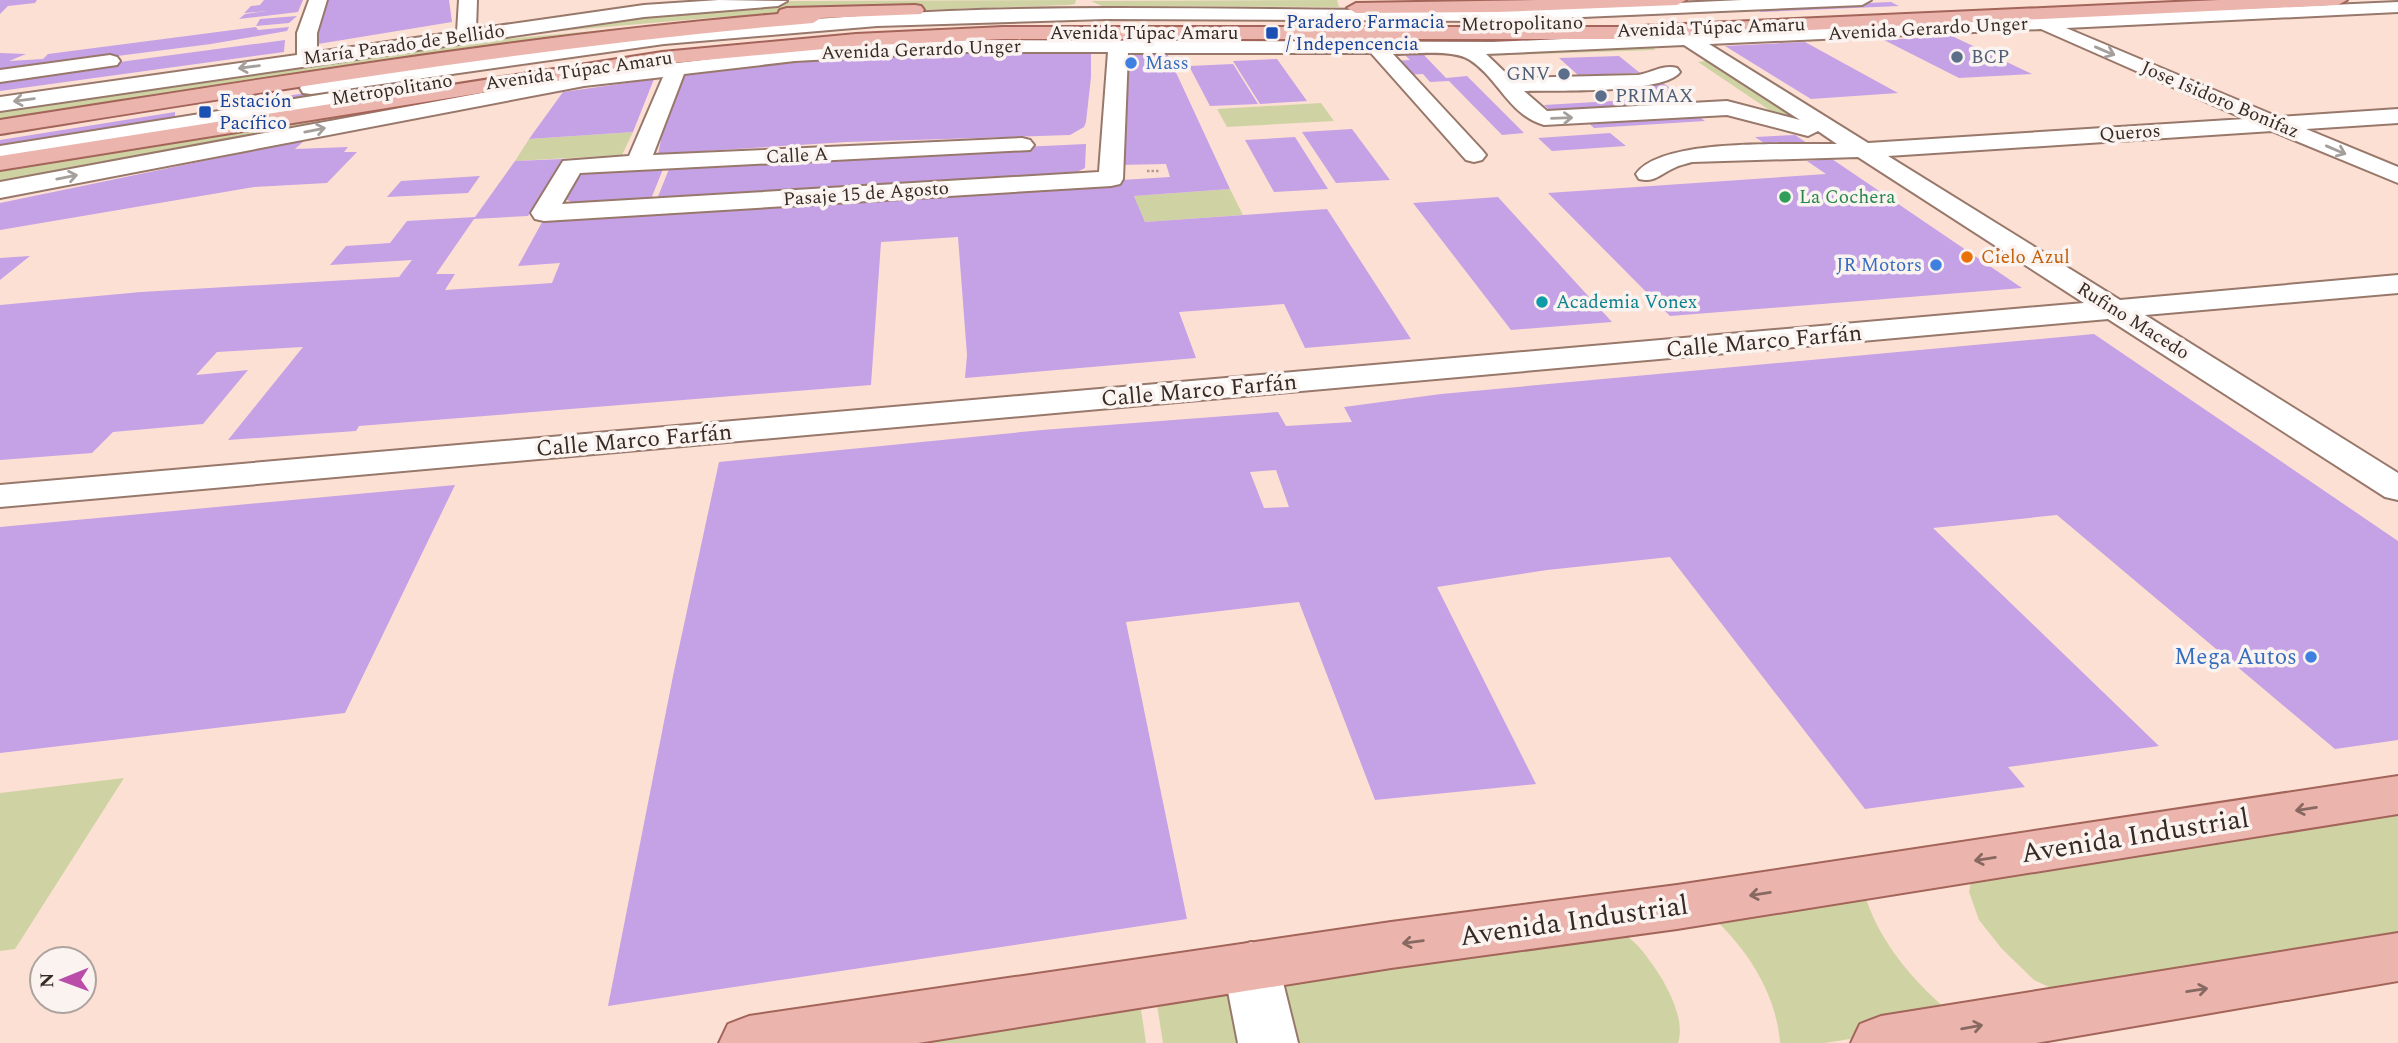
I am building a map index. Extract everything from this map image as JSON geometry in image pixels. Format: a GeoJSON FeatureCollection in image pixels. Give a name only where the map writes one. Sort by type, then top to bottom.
{"type":"FeatureCollection","features":[{"type":"Feature","properties":{"kind":"main road","name":"Avenida Túpac Amaru"},"geometry":{"type":"LineString","coordinates":[[0,163],[649,60],[856,40],[1003,33],[1272,33],[1498,7],[1677,0]]}},
{"type":"Feature","properties":{"kind":"main road","name":"Avenida Túpac Amaru"},"geometry":{"type":"LineString","coordinates":[[0,127],[613,35],[915,10],[1082,3],[1282,8],[1383,22],[1617,33],[2339,5]]}},
{"type":"Feature","properties":{"kind":"main road"},"geometry":{"type":"LineString","coordinates":[[1282,8],[1311,10],[1330,20]]}},
{"type":"Feature","properties":{"kind":"main road"},"geometry":{"type":"LineString","coordinates":[[466,37],[530,35],[718,18],[915,10]]}},
{"type":"Feature","properties":{"kind":"main road"},"geometry":{"type":"LineString","coordinates":[[1272,33],[1306,32],[1330,20]]}},
{"type":"Feature","properties":{"kind":"main road"},"geometry":{"type":"LineString","coordinates":[[1746,27],[2036,24]]}},
{"type":"Feature","properties":{"kind":"main road"},"geometry":{"type":"LineString","coordinates":[[738,60],[856,40]]}},
{"type":"Feature","properties":{"kind":"main road","name":"Avenida Industrial"},"geometry":{"type":"LineString","coordinates":[[749,1043],[1251,966],[1677,907],[2374,793]]}},
{"type":"Feature","properties":{"kind":"main road"},"geometry":{"type":"LineString","coordinates":[[1881,1043],[2398,957]]}},
{"type":"Feature","properties":{"kind":"street"},"geometry":{"type":"LineString","coordinates":[[307,59],[300,34],[317,0]]}},
{"type":"Feature","properties":{"kind":"street"},"geometry":{"type":"LineString","coordinates":[[466,37],[468,0]]}},
{"type":"Feature","properties":{"kind":"street","name":"María Parado de Bellido"},"geometry":{"type":"LineString","coordinates":[[0,104],[466,37],[630,6],[808,0]]}},
{"type":"Feature","properties":{"kind":"street","name":"Metropolitano"},"geometry":{"type":"LineString","coordinates":[[1383,22],[1862,0]]}},
{"type":"Feature","properties":{"kind":"street","name":"Metropolitano"},"geometry":{"type":"LineString","coordinates":[[0,137],[501,58],[767,27],[1003,15],[1551,25],[2128,0]]}},
{"type":"Feature","properties":{"kind":"street"},"geometry":{"type":"LineString","coordinates":[[2339,5],[2387,25]]}},
{"type":"Feature","properties":{"kind":"street","name":"Avenida Gerardo Unger"},"geometry":{"type":"LineString","coordinates":[[0,190],[509,93],[738,60],[929,47],[1118,46],[1383,22],[1437,49],[1691,41],[2036,24],[2339,5],[2398,7]]}},
{"type":"Feature","properties":{"kind":"street","name":"Metropolitano"},"geometry":{"type":"LineString","coordinates":[[0,153],[551,65],[761,40],[1015,25],[1330,20]]}},
{"type":"Feature","properties":{"kind":"street"},"geometry":{"type":"LineString","coordinates":[[1383,22],[1474,155]]}},
{"type":"Feature","properties":{"kind":"street","name":"Jose Isidoro Bonifaz"},"geometry":{"type":"LineString","coordinates":[[2036,24],[2398,176]]}},
{"type":"Feature","properties":{"kind":"street","name":"Rufino Macedo"},"geometry":{"type":"LineString","coordinates":[[1691,41],[2398,489]]}},
{"type":"Feature","properties":{"kind":"street"},"geometry":{"type":"LineString","coordinates":[[1653,42],[1669,70],[1727,108],[1852,144]]}},
{"type":"Feature","properties":{"kind":"street","name":"Pasaje 15 de Agosto"},"geometry":{"type":"LineString","coordinates":[[572,166],[544,213],[1111,179],[1118,46]]}},
{"type":"Feature","properties":{"kind":"street"},"geometry":{"type":"LineString","coordinates":[[1437,49],[1474,54],[1535,114],[1550,119],[1727,108]]}},
{"type":"Feature","properties":{"kind":"street"},"geometry":{"type":"LineString","coordinates":[[1506,85],[1638,81],[1665,77],[1669,70],[1718,57]]}},
{"type":"Feature","properties":{"kind":"street"},"geometry":{"type":"LineString","coordinates":[[0,76],[133,58]]}},
{"type":"Feature","properties":{"kind":"street"},"geometry":{"type":"LineString","coordinates":[[638,163],[677,67]]}},
{"type":"Feature","properties":{"kind":"street","name":"Queros"},"geometry":{"type":"LineString","coordinates":[[1648,173],[1664,163],[1690,155],[2398,116]]}},
{"type":"Feature","properties":{"kind":"street","name":"Calle A"},"geometry":{"type":"LineString","coordinates":[[572,166],[1022,145]]}},
{"type":"Feature","properties":{"kind":"street","name":"Calle Marco Farfán"},"geometry":{"type":"LineString","coordinates":[[0,496],[2117,311],[2398,284]]}},
{"type":"Feature","properties":{"kind":"street"},"geometry":{"type":"LineString","coordinates":[[1251,966],[1268,1043]]}},
{"type":"Feature","properties":{"kind":"green space"},"geometry":{"type":"Polygon","coordinates":[[[1076,0],[1075,4],[1069,5],[720,17],[423,43],[718,6],[788,1],[1076,0]]]}},
{"type":"Feature","properties":{"kind":"green space"},"geometry":{"type":"Polygon","coordinates":[[[1337,0],[1339,7],[1102,6],[1091,1],[1337,0]]]}},
{"type":"Feature","properties":{"kind":"green space"},"geometry":{"type":"Polygon","coordinates":[[[724,19],[0,126],[0,105],[363,52],[724,19]]]}},
{"type":"Feature","properties":{"kind":"green space"},"geometry":{"type":"Polygon","coordinates":[[[1651,43],[1655,50],[1481,56],[1494,49],[1651,43]]]}},
{"type":"Feature","properties":{"kind":"green space"},"geometry":{"type":"Polygon","coordinates":[[[827,44],[635,71],[0,188],[0,165],[662,59],[827,44]]]}},
{"type":"Feature","properties":{"kind":"green space"},"geometry":{"type":"Polygon","coordinates":[[[1717,59],[1830,132],[1787,122],[1698,62],[1717,59]]]}},
{"type":"Feature","properties":{"kind":"green space"},"geometry":{"type":"Polygon","coordinates":[[[1321,103],[1334,121],[1227,127],[1217,109],[1321,103]]]}},
{"type":"Feature","properties":{"kind":"green space"},"geometry":{"type":"Polygon","coordinates":[[[633,132],[622,155],[515,161],[529,139],[633,132]]]}},
{"type":"Feature","properties":{"kind":"green space"},"geometry":{"type":"Polygon","coordinates":[[[1230,189],[1243,215],[1145,222],[1134,196],[1230,189]]]}},
{"type":"Feature","properties":{"kind":"green space"},"geometry":{"type":"Polygon","coordinates":[[[124,778],[15,949],[0,951],[0,793],[124,778]]]}},
{"type":"Feature","properties":{"kind":"green space"},"geometry":{"type":"Polygon","coordinates":[[[2398,801],[2398,951],[2083,1003],[2034,980],[2002,949],[1979,920],[1969,892],[1974,864],[2398,801]]]}},
{"type":"Feature","properties":{"kind":"green space"},"geometry":{"type":"Polygon","coordinates":[[[1861,880],[1875,921],[1898,958],[1927,992],[1960,1021],[1825,1043],[1780,1043],[1771,1003],[1753,966],[1728,933],[1698,905],[1861,880]]]}},
{"type":"Feature","properties":{"kind":"green space"},"geometry":{"type":"Polygon","coordinates":[[[1599,919],[1632,940],[1661,977],[1678,1018],[1678,1043],[1278,1043],[1262,971],[1599,919]]]}},
{"type":"Feature","properties":{"kind":"green space"},"geometry":{"type":"Polygon","coordinates":[[[1246,972],[1262,1043],[1163,1043],[1154,986],[1246,972]]]}},
{"type":"Feature","properties":{"kind":"green space"},"geometry":{"type":"Polygon","coordinates":[[[1138,989],[1146,1043],[776,1043],[1138,989]]]}},
{"type":"Feature","properties":{"kind":"building"},"geometry":{"type":"Polygon","coordinates":[[[0,0],[37,0],[35,3],[8,6],[0,14],[0,0]]]}},
{"type":"Feature","properties":{"kind":"building"},"geometry":{"type":"Polygon","coordinates":[[[264,0],[303,0],[298,12],[239,19],[245,14],[267,11],[244,13],[264,0]]]}},
{"type":"Feature","properties":{"kind":"building"},"geometry":{"type":"Polygon","coordinates":[[[325,0],[449,0],[452,22],[318,44],[317,26],[325,0]]]}},
{"type":"Feature","properties":{"kind":"building"},"geometry":{"type":"Polygon","coordinates":[[[1891,2],[1899,6],[1761,12],[1754,8],[1891,2]]]}},
{"type":"Feature","properties":{"kind":"building"},"geometry":{"type":"Polygon","coordinates":[[[1708,9],[1713,13],[1503,22],[1499,17],[1708,9]]]}},
{"type":"Feature","properties":{"kind":"building"},"geometry":{"type":"Polygon","coordinates":[[[297,16],[289,23],[256,26],[260,19],[297,16]]]}},
{"type":"Feature","properties":{"kind":"building"},"geometry":{"type":"Polygon","coordinates":[[[256,27],[258,30],[289,27],[287,31],[211,44],[0,71],[0,53],[26,54],[9,61],[43,59],[48,54],[256,27]]]}},
{"type":"Feature","properties":{"kind":"building","name":"BCP"},"geometry":{"type":"Polygon","coordinates":[[[1952,36],[2032,74],[1959,78],[1884,40],[1952,36]]]}},
{"type":"Feature","properties":{"kind":"building"},"geometry":{"type":"Polygon","coordinates":[[[285,40],[284,52],[0,91],[0,78],[285,40]]]}},
{"type":"Feature","properties":{"kind":"building"},"geometry":{"type":"Polygon","coordinates":[[[1805,42],[1898,93],[1811,99],[1725,46],[1805,42]]]}},
{"type":"Feature","properties":{"kind":"building"},"geometry":{"type":"Polygon","coordinates":[[[1124,49],[1167,53],[1230,189],[1134,196],[1145,222],[1327,209],[1411,339],[1305,348],[1284,304],[1179,312],[1196,358],[965,378],[967,355],[958,237],[881,242],[871,385],[359,426],[356,431],[228,440],[303,347],[217,352],[196,375],[248,370],[203,424],[113,432],[92,453],[0,460],[0,305],[141,292],[399,277],[412,260],[330,265],[346,246],[390,243],[407,221],[475,217],[515,161],[563,159],[528,216],[474,219],[436,274],[455,274],[445,290],[552,283],[560,263],[518,266],[546,215],[1170,177],[1166,164],[1117,165],[1124,49]]]}},
{"type":"Feature","properties":{"kind":"building"},"geometry":{"type":"Polygon","coordinates":[[[1091,50],[1086,122],[1084,127],[1070,135],[846,142],[658,154],[667,111],[686,72],[898,54],[1091,50]]]}},
{"type":"Feature","properties":{"kind":"building"},"geometry":{"type":"Polygon","coordinates":[[[1405,55],[1424,55],[1446,78],[1467,76],[1524,133],[1502,135],[1449,81],[1430,82],[1423,74],[1404,75],[1392,61],[1410,60],[1405,55]]]}},
{"type":"Feature","properties":{"kind":"building"},"geometry":{"type":"Polygon","coordinates":[[[1619,56],[1640,73],[1578,75],[1559,58],[1619,56]]]}},
{"type":"Feature","properties":{"kind":"building"},"geometry":{"type":"Polygon","coordinates":[[[1277,59],[1307,101],[1260,104],[1233,61],[1277,59]]]}},
{"type":"Feature","properties":{"kind":"building"},"geometry":{"type":"Polygon","coordinates":[[[1233,64],[1258,104],[1210,106],[1189,66],[1233,64]]]}},
{"type":"Feature","properties":{"kind":"building"},"geometry":{"type":"Polygon","coordinates":[[[435,73],[438,77],[242,108],[241,103],[435,73]]]}},
{"type":"Feature","properties":{"kind":"building"},"geometry":{"type":"Polygon","coordinates":[[[654,79],[633,132],[529,139],[563,92],[654,79]]]}},
{"type":"Feature","properties":{"kind":"building"},"geometry":{"type":"Polygon","coordinates":[[[1663,83],[1674,91],[1624,94],[1613,85],[1663,83]]]}},
{"type":"Feature","properties":{"kind":"building"},"geometry":{"type":"Polygon","coordinates":[[[1682,97],[1696,107],[1555,115],[1544,105],[1682,97]]]}},
{"type":"Feature","properties":{"kind":"building"},"geometry":{"type":"Polygon","coordinates":[[[175,112],[175,119],[0,147],[0,140],[175,112]]]}},
{"type":"Feature","properties":{"kind":"building"},"geometry":{"type":"Polygon","coordinates":[[[1692,112],[1705,121],[1594,128],[1583,118],[1692,112]]]}},
{"type":"Feature","properties":{"kind":"building"},"geometry":{"type":"Polygon","coordinates":[[[1352,129],[1390,180],[1336,183],[1302,132],[1352,129]]]}},
{"type":"Feature","properties":{"kind":"building"},"geometry":{"type":"Polygon","coordinates":[[[1610,133],[1626,146],[1552,151],[1538,138],[1610,133]]]}},
{"type":"Feature","properties":{"kind":"building"},"geometry":{"type":"Polygon","coordinates":[[[1795,135],[1810,145],[1770,147],[1755,137],[1795,135]]]}},
{"type":"Feature","properties":{"kind":"building"},"geometry":{"type":"Polygon","coordinates":[[[1295,137],[1328,189],[1274,192],[1245,140],[1295,137]]]}},
{"type":"Feature","properties":{"kind":"building"},"geometry":{"type":"Polygon","coordinates":[[[305,140],[295,149],[348,147],[344,152],[357,152],[327,183],[254,187],[0,230],[0,203],[305,140]]]}},
{"type":"Feature","properties":{"kind":"building"},"geometry":{"type":"Polygon","coordinates":[[[1086,144],[1085,168],[1075,173],[657,199],[671,164],[1086,144]]]}},
{"type":"Feature","properties":{"kind":"building"},"geometry":{"type":"Polygon","coordinates":[[[1832,159],[2022,288],[1670,316],[1548,193],[1826,174],[1807,161],[1832,159]]]}},
{"type":"Feature","properties":{"kind":"building"},"geometry":{"type":"Polygon","coordinates":[[[665,164],[651,199],[576,204],[563,198],[579,171],[665,164]]]}},
{"type":"Feature","properties":{"kind":"building"},"geometry":{"type":"Polygon","coordinates":[[[480,176],[468,193],[387,197],[401,181],[480,176]]]}},
{"type":"Feature","properties":{"kind":"building"},"geometry":{"type":"Polygon","coordinates":[[[1498,197],[1612,322],[1511,330],[1413,203],[1498,197]]]}},
{"type":"Feature","properties":{"kind":"building"},"geometry":{"type":"Polygon","coordinates":[[[30,256],[0,280],[0,258],[30,256]]]}},
{"type":"Feature","properties":{"kind":"building"},"geometry":{"type":"Polygon","coordinates":[[[2094,334],[2398,541],[2398,740],[2335,749],[2057,515],[1933,528],[2159,746],[2008,767],[2025,787],[1865,809],[1670,557],[1547,570],[1437,587],[1536,784],[1375,800],[1299,602],[1126,622],[1187,919],[608,1006],[674,671],[719,462],[1042,430],[1278,412],[1286,426],[1352,422],[1344,407],[1441,394],[2094,334]],[[1276,470],[1250,472],[1264,508],[1289,507],[1276,470]]]}},
{"type":"Feature","properties":{"kind":"building"},"geometry":{"type":"Polygon","coordinates":[[[455,485],[345,713],[0,753],[0,527],[455,485]]]}},
{"type":"Feature","properties":{"kind":"place","name":"Paradero Farmacia / Indepencencia"},"geometry":{"type":"Point","coordinates":[1272,33]}},
{"type":"Feature","properties":{"kind":"place","name":"BCP"},"geometry":{"type":"Point","coordinates":[1957,57]}},
{"type":"Feature","properties":{"kind":"place","name":"Mass"},"geometry":{"type":"Point","coordinates":[1131,63]}},
{"type":"Feature","properties":{"kind":"place","name":"GNV"},"geometry":{"type":"Point","coordinates":[1564,74]}},
{"type":"Feature","properties":{"kind":"place","name":"PRIMAX"},"geometry":{"type":"Point","coordinates":[1601,96]}},
{"type":"Feature","properties":{"kind":"place","name":"Estación Pacífico"},"geometry":{"type":"Point","coordinates":[205,112]}},
{"type":"Feature","properties":{"kind":"place","name":"La Cochera"},"geometry":{"type":"Point","coordinates":[1785,197]}},
{"type":"Feature","properties":{"kind":"place","name":"Cielo Azul"},"geometry":{"type":"Point","coordinates":[1967,257]}},
{"type":"Feature","properties":{"kind":"place","name":"JR Motors"},"geometry":{"type":"Point","coordinates":[1936,265]}},
{"type":"Feature","properties":{"kind":"place","name":"Academia Vonex"},"geometry":{"type":"Point","coordinates":[1542,302]}},
{"type":"Feature","properties":{"kind":"place","name":"Mega Autos"},"geometry":{"type":"Point","coordinates":[2311,657]}}]}
